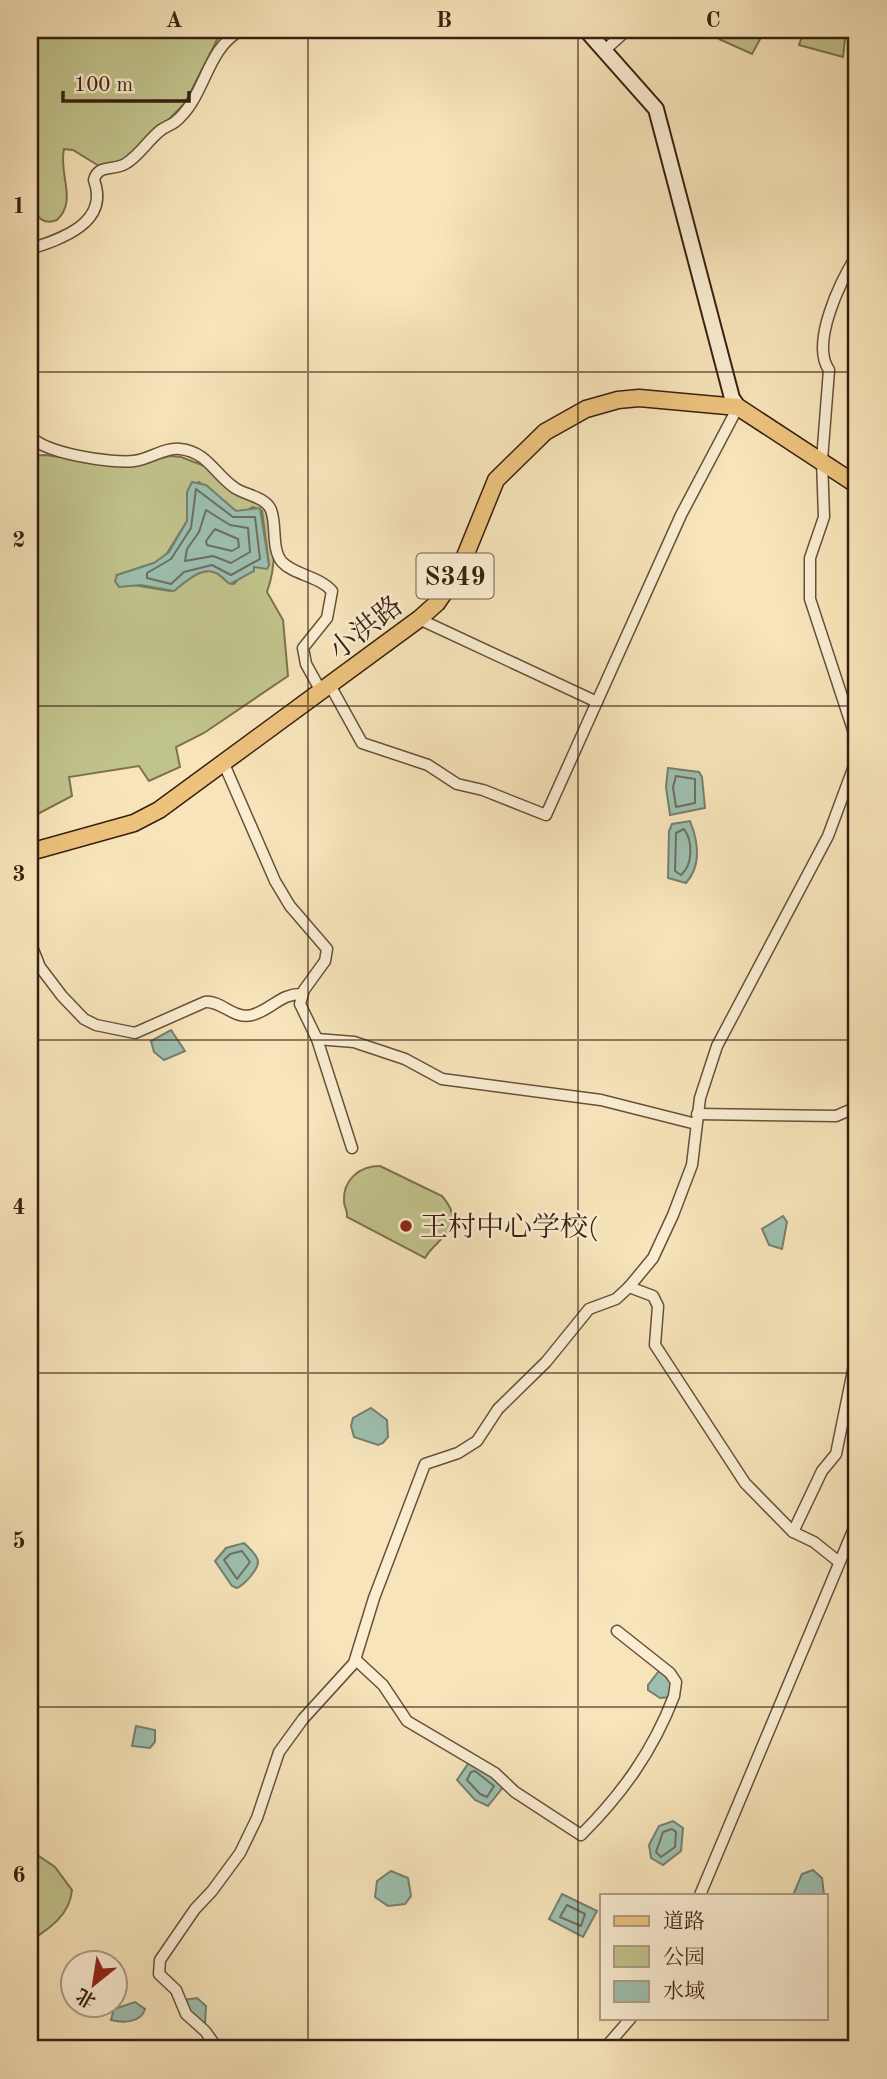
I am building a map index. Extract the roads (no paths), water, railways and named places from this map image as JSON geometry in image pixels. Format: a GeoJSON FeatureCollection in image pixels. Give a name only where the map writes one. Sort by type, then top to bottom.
{"type":"FeatureCollection","features":[{"type":"Feature","properties":{"kind":"main road"},"geometry":{"type":"LineString","coordinates":[[586,30],[606,49],[656,109],[732,398],[738,407]]}},
{"type":"Feature","properties":{"kind":"main road","name":"小洪路"},"geometry":{"type":"LineString","coordinates":[[30,852],[134,823],[159,810],[327,690],[419,619],[437,603],[459,571],[496,480],[545,432],[586,409],[618,400],[639,398],[738,407],[857,485]]}},
{"type":"Feature","properties":{"kind":"street"},"geometry":{"type":"LineString","coordinates":[[30,248],[58,242],[79,229],[97,202],[99,194],[94,180],[96,174],[126,163],[162,129],[178,120],[195,96],[209,64],[226,41],[241,30]]}},
{"type":"Feature","properties":{"kind":"street"},"geometry":{"type":"LineString","coordinates":[[606,49],[627,30]]}},
{"type":"Feature","properties":{"kind":"street"},"geometry":{"type":"LineString","coordinates":[[218,2049],[205,2031],[190,2020],[178,1993],[159,1974],[160,1959],[195,1909],[240,1853],[257,1818],[279,1752],[303,1718],[343,1678],[356,1660],[374,1598],[425,1464],[450,1457],[477,1441],[498,1409],[546,1362],[589,1309],[616,1299],[653,1258],[690,1172],[697,1119],[718,1046],[834,823],[855,759],[856,737],[809,588],[810,558],[824,517],[822,464],[829,370],[824,362],[828,315],[857,255]]}},
{"type":"Feature","properties":{"kind":"street"},"geometry":{"type":"LineString","coordinates":[[30,435],[49,450],[120,462],[142,460],[173,449],[191,452],[211,462],[235,489],[268,505],[280,559],[321,581],[332,591],[327,618],[303,648],[306,664],[362,743],[428,765],[457,784],[483,790],[546,814],[699,478],[738,407]]}},
{"type":"Feature","properties":{"kind":"street"},"geometry":{"type":"LineString","coordinates":[[419,619],[597,702]]}},
{"type":"Feature","properties":{"kind":"street"},"geometry":{"type":"LineString","coordinates":[[224,764],[275,881],[290,906],[327,949],[325,961],[302,994],[300,1004],[317,1039],[352,1148]]}},
{"type":"Feature","properties":{"kind":"street"},"geometry":{"type":"LineString","coordinates":[[30,942],[40,967],[84,1018],[117,1031],[135,1033],[205,1002],[215,1002],[249,1016],[284,996],[302,994]]}},
{"type":"Feature","properties":{"kind":"street"},"geometry":{"type":"LineString","coordinates":[[317,1039],[354,1042],[405,1059],[442,1079],[601,1100],[697,1119],[836,1116],[857,1108]]}},
{"type":"Feature","properties":{"kind":"street"},"geometry":{"type":"LineString","coordinates":[[629,1287],[653,1296],[658,1306],[655,1345],[745,1483],[793,1532],[814,1542],[839,1562]]}},
{"type":"Feature","properties":{"kind":"street"},"geometry":{"type":"LineString","coordinates":[[793,1532],[822,1471],[836,1454],[835,1444],[857,1351]]}},
{"type":"Feature","properties":{"kind":"street"},"geometry":{"type":"LineString","coordinates":[[700,1894],[857,1521]]}},
{"type":"Feature","properties":{"kind":"street"},"geometry":{"type":"LineString","coordinates":[[356,1660],[383,1685],[407,1721],[495,1773],[515,1792],[581,1835],[636,1774],[674,1696],[676,1682],[670,1673],[617,1631]]}},
{"type":"Feature","properties":{"kind":"street"},"geometry":{"type":"LineString","coordinates":[[604,2049],[629,2020]]}},
{"type":"Feature","properties":{"kind":"water"},"geometry":{"type":"Polygon","coordinates":[[[192,482],[206,485],[236,511],[260,508],[269,565],[267,569],[254,567],[254,571],[230,584],[216,573],[205,572],[193,576],[174,591],[141,585],[119,587],[115,581],[117,575],[154,563],[169,552],[187,521],[187,492],[192,482]]]}},
{"type":"Feature","properties":{"kind":"water"},"geometry":{"type":"Polygon","coordinates":[[[668,768],[699,772],[702,777],[705,808],[670,815],[666,787],[668,768]]]}},
{"type":"Feature","properties":{"kind":"water"},"geometry":{"type":"Polygon","coordinates":[[[690,821],[697,853],[694,869],[686,883],[668,878],[669,831],[672,824],[690,821]]]}},
{"type":"Feature","properties":{"kind":"water"},"geometry":{"type":"Polygon","coordinates":[[[171,1030],[185,1051],[164,1060],[154,1052],[151,1041],[171,1030]]]}},
{"type":"Feature","properties":{"kind":"water"},"geometry":{"type":"Polygon","coordinates":[[[783,1216],[787,1222],[782,1249],[769,1245],[762,1229],[783,1216]]]}},
{"type":"Feature","properties":{"kind":"water"},"geometry":{"type":"Polygon","coordinates":[[[371,1408],[387,1420],[388,1437],[378,1445],[354,1437],[351,1426],[353,1418],[371,1408]]]}},
{"type":"Feature","properties":{"kind":"water"},"geometry":{"type":"Polygon","coordinates":[[[244,1543],[255,1554],[258,1562],[250,1577],[237,1588],[232,1586],[215,1561],[226,1548],[244,1543]]]}},
{"type":"Feature","properties":{"kind":"water"},"geometry":{"type":"Polygon","coordinates":[[[659,1671],[672,1682],[671,1697],[660,1698],[648,1690],[648,1685],[659,1671]]]}},
{"type":"Feature","properties":{"kind":"water"},"geometry":{"type":"Polygon","coordinates":[[[136,1726],[155,1730],[155,1742],[150,1748],[132,1746],[136,1726]]]}},
{"type":"Feature","properties":{"kind":"water"},"geometry":{"type":"Polygon","coordinates":[[[470,1761],[504,1786],[488,1806],[475,1800],[457,1780],[470,1761]]]}},
{"type":"Feature","properties":{"kind":"water"},"geometry":{"type":"Polygon","coordinates":[[[673,1821],[683,1828],[681,1851],[663,1865],[651,1858],[649,1845],[659,1826],[673,1821]]]}},
{"type":"Feature","properties":{"kind":"water"},"geometry":{"type":"Polygon","coordinates":[[[813,1870],[822,1878],[824,1894],[793,1894],[802,1874],[813,1870]]]}},
{"type":"Feature","properties":{"kind":"water"},"geometry":{"type":"Polygon","coordinates":[[[391,1871],[408,1878],[411,1896],[405,1904],[388,1906],[375,1897],[377,1881],[391,1871]]]}},
{"type":"Feature","properties":{"kind":"water"},"geometry":{"type":"Polygon","coordinates":[[[562,1894],[597,1911],[583,1937],[549,1919],[562,1894]]]}},
{"type":"Feature","properties":{"kind":"water"},"geometry":{"type":"Polygon","coordinates":[[[197,1998],[206,2006],[205,2026],[193,2018],[184,2000],[197,1998]]]}},
{"type":"Feature","properties":{"kind":"water"},"geometry":{"type":"Polygon","coordinates":[[[135,2002],[145,2009],[140,2017],[126,2022],[111,2020],[130,2020],[130,2004],[135,2002]]]}},
{"type":"Feature","properties":{"kind":"place","name":"王村中心学校("},"geometry":{"type":"Point","coordinates":[406,1226]}}]}
